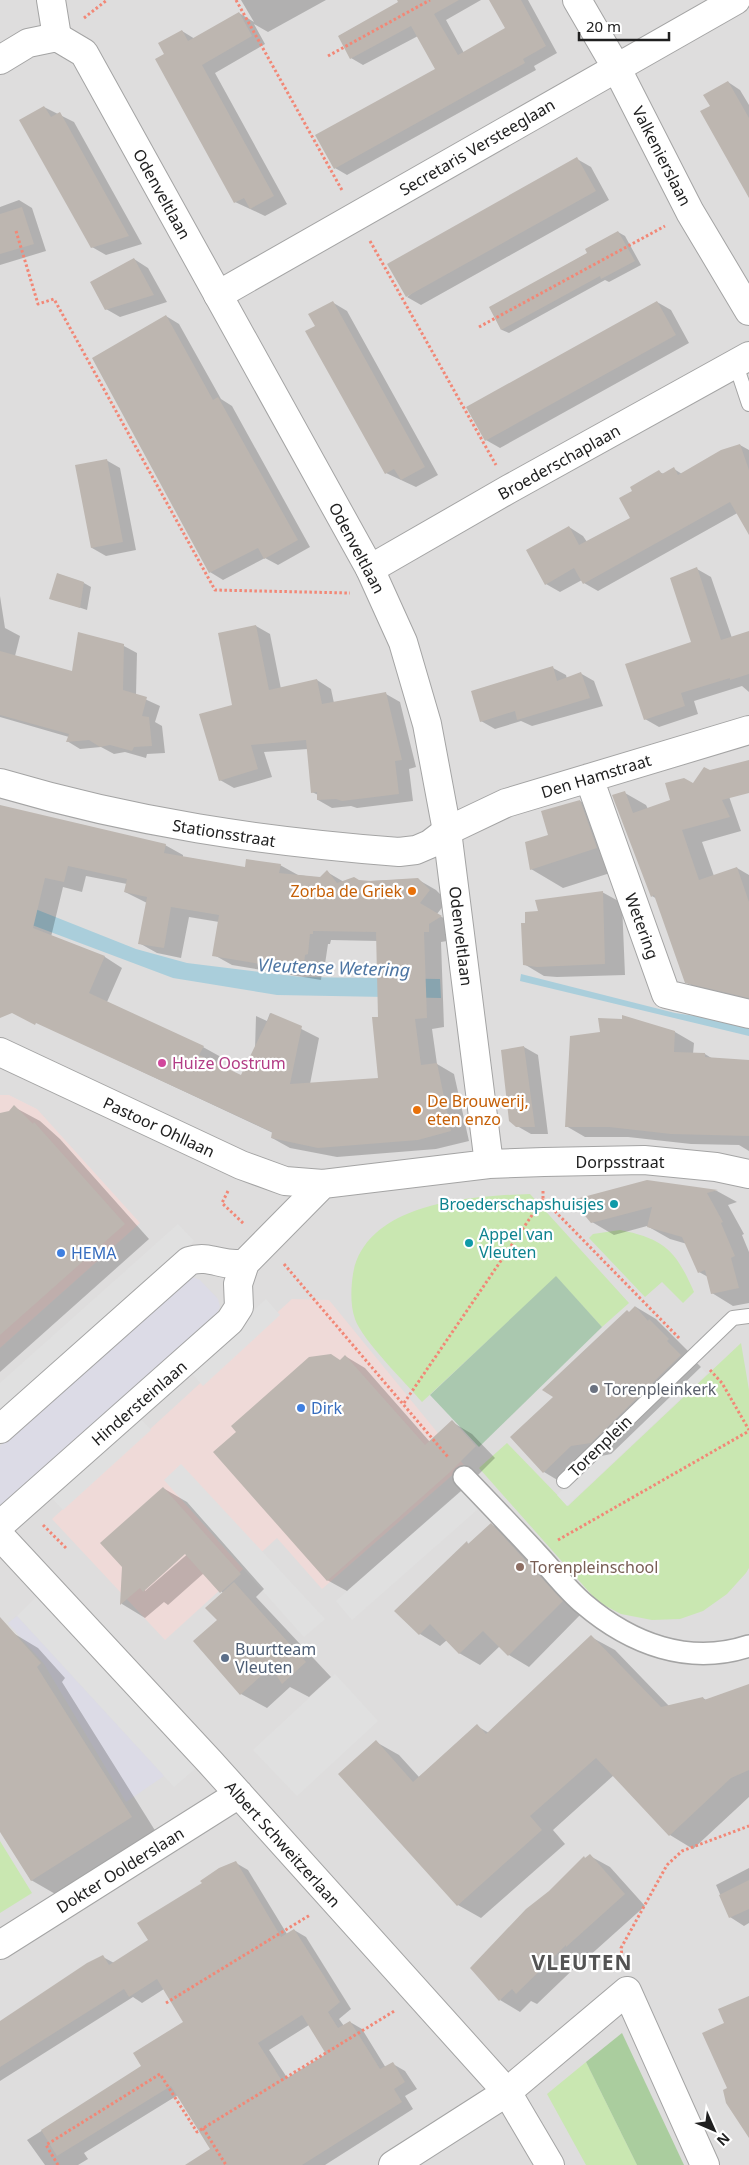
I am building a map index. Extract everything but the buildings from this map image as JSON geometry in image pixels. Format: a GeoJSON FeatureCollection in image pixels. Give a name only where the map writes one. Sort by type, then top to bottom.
{"type":"FeatureCollection","features":[{"type":"Feature","properties":{"kind":"street"},"geometry":{"type":"LineString","coordinates":[[0,60],[28,43],[57,37],[50,0]]}},
{"type":"Feature","properties":{"kind":"street","name":"Valkenierslaan"},"geometry":{"type":"LineString","coordinates":[[576,0],[616,67],[690,212],[749,311]]}},
{"type":"Feature","properties":{"kind":"street","name":"Secretaris Versteeglaan"},"geometry":{"type":"LineString","coordinates":[[218,295],[736,0]]}},
{"type":"Feature","properties":{"kind":"street","name":"Odenveltlaan"},"geometry":{"type":"LineString","coordinates":[[57,37],[84,53],[376,581],[403,642],[427,724],[447,831],[489,1164]]}},
{"type":"Feature","properties":{"kind":"street","name":"Broederschaplaan"},"geometry":{"type":"LineString","coordinates":[[376,581],[509,489],[743,361]]}},
{"type":"Feature","properties":{"kind":"street","name":"Den Hamstraat"},"geometry":{"type":"LineString","coordinates":[[447,831],[506,803],[749,730]]}},
{"type":"Feature","properties":{"kind":"street","name":"Wetering"},"geometry":{"type":"LineString","coordinates":[[589,778],[666,994],[749,1014]]}},
{"type":"Feature","properties":{"kind":"street","name":"Stationsstraat"},"geometry":{"type":"LineString","coordinates":[[0,783],[131,818],[224,834],[301,844],[400,852],[416,850],[430,844],[447,831]]}},
{"type":"Feature","properties":{"kind":"street","name":"Pastoor Ohllaan"},"geometry":{"type":"LineString","coordinates":[[0,1052],[240,1165],[285,1180],[305,1184],[323,1184]]}},
{"type":"Feature","properties":{"kind":"street","name":"Dorpsstraat"},"geometry":{"type":"LineString","coordinates":[[489,1164],[644,1160],[708,1166],[749,1174]]}},
{"type":"Feature","properties":{"kind":"street"},"geometry":{"type":"LineString","coordinates":[[323,1184],[489,1164]]}},
{"type":"Feature","properties":{"kind":"street","name":"Hindersteinlaan"},"geometry":{"type":"LineString","coordinates":[[0,1525],[230,1321],[239,1307],[238,1284],[245,1263],[323,1184]]}},
{"type":"Feature","properties":{"kind":"street"},"geometry":{"type":"LineString","coordinates":[[0,1430],[189,1261],[207,1258],[233,1266],[245,1263]]}},
{"type":"Feature","properties":{"kind":"street"},"geometry":{"type":"LineString","coordinates":[[464,1477],[584,1604],[632,1638],[660,1648],[691,1654],[718,1653],[749,1646]]}},
{"type":"Feature","properties":{"kind":"street","name":"Albert Schweitzerlaan"},"geometry":{"type":"LineString","coordinates":[[0,1536],[239,1794],[507,2092],[550,2165]]}},
{"type":"Feature","properties":{"kind":"street","name":"Dokter Oolderslaan"},"geometry":{"type":"LineString","coordinates":[[0,1945],[239,1794]]}},
{"type":"Feature","properties":{"kind":"street"},"geometry":{"type":"LineString","coordinates":[[392,2165],[507,2092],[627,1991],[706,2165]]}},
{"type":"Feature","properties":{"kind":"lane"},"geometry":{"type":"LineString","coordinates":[[743,361],[749,404]]}},
{"type":"Feature","properties":{"kind":"lane","name":"Torenplein"},"geometry":{"type":"LineString","coordinates":[[564,1480],[733,1318],[749,1316]]}},
{"type":"Feature","properties":{"kind":"path"},"geometry":{"type":"LineString","coordinates":[[236,0],[509,489]]}},
{"type":"Feature","properties":{"kind":"path"},"geometry":{"type":"LineString","coordinates":[[328,56],[430,0]]}},
{"type":"Feature","properties":{"kind":"path"},"geometry":{"type":"LineString","coordinates":[[479,328],[690,212]]}},
{"type":"Feature","properties":{"kind":"path"},"geometry":{"type":"LineString","coordinates":[[16,231],[38,304],[54,299],[215,590],[376,581]]}},
{"type":"Feature","properties":{"kind":"path"},"geometry":{"type":"LineString","coordinates":[[404,1403],[543,1199],[544,1162]]}},
{"type":"Feature","properties":{"kind":"path"},"geometry":{"type":"LineString","coordinates":[[240,1165],[222,1203],[264,1243],[404,1403],[464,1477]]}},
{"type":"Feature","properties":{"kind":"path"},"geometry":{"type":"LineString","coordinates":[[536,1553],[749,1431],[722,1383],[543,1199]]}},
{"type":"Feature","properties":{"kind":"path"},"geometry":{"type":"LineString","coordinates":[[627,1991],[621,1948],[667,1865],[682,1851],[749,1826]]}},
{"type":"Feature","properties":{"kind":"path"},"geometry":{"type":"LineString","coordinates":[[166,2003],[334,1901]]}},
{"type":"Feature","properties":{"kind":"path"},"geometry":{"type":"LineString","coordinates":[[58,2165],[46,2145],[160,2074],[197,2132],[420,1996]]}},
{"type":"Feature","properties":{"kind":"path"},"geometry":{"type":"LineString","coordinates":[[203,2128],[226,2165]]}},
{"type":"Feature","properties":{"kind":"shaded area"},"geometry":{"type":"Polygon","coordinates":[[[0,0],[749,0],[749,2165],[0,2165],[0,0]]]}},
{"type":"Feature","properties":{"kind":"shaded area"},"geometry":{"type":"Polygon","coordinates":[[[0,1095],[9,1095],[37,1109],[140,1223],[0,1348],[0,1095]]]}},
{"type":"Feature","properties":{"kind":"shaded area"},"geometry":{"type":"Polygon","coordinates":[[[178,1224],[194,1241],[0,1414],[0,1383],[178,1224]]]}},
{"type":"Feature","properties":{"kind":"shaded area"},"geometry":{"type":"Polygon","coordinates":[[[193,1277],[200,1280],[218,1299],[220,1307],[217,1313],[0,1508],[0,1446],[186,1279],[193,1277]]]}},
{"type":"Feature","properties":{"kind":"shaded area"},"geometry":{"type":"Polygon","coordinates":[[[266,1299],[280,1315],[203,1386],[189,1370],[266,1299]]]}},
{"type":"Feature","properties":{"kind":"shaded area"},"geometry":{"type":"Polygon","coordinates":[[[292,1299],[329,1300],[464,1465],[322,1589],[277,1538],[165,1640],[52,1519],[292,1299]]]}},
{"type":"Feature","properties":{"kind":"shaded area"},"geometry":{"type":"Polygon","coordinates":[[[697,1362],[707,1374],[567,1506],[557,1495],[697,1362]]]}},
{"type":"Feature","properties":{"kind":"shaded area"},"geometry":{"type":"Polygon","coordinates":[[[136,1414],[151,1430],[63,1510],[48,1494],[136,1414]]]}},
{"type":"Feature","properties":{"kind":"shaded area"},"geometry":{"type":"Polygon","coordinates":[[[181,1464],[325,1619],[304,1637],[164,1480],[181,1464]]]}},
{"type":"Feature","properties":{"kind":"shaded area"},"geometry":{"type":"Polygon","coordinates":[[[461,1490],[478,1509],[352,1620],[336,1601],[461,1490]]]}},
{"type":"Feature","properties":{"kind":"shaded area"},"geometry":{"type":"Polygon","coordinates":[[[40,1593],[197,1767],[174,1787],[17,1616],[40,1593]]]}},
{"type":"Feature","properties":{"kind":"shaded area"},"geometry":{"type":"Polygon","coordinates":[[[17,1616],[164,1776],[126,1802],[44,1664],[8,1623],[17,1616]]]}},
{"type":"Feature","properties":{"kind":"shaded area"},"geometry":{"type":"Polygon","coordinates":[[[335,1674],[378,1721],[297,1796],[253,1750],[335,1674]]]}},
{"type":"Feature","properties":{"kind":"green space"},"geometry":{"type":"Polygon","coordinates":[[[530,1194],[629,1303],[602,1327],[556,1277],[422,1402],[366,1338],[353,1314],[352,1279],[362,1250],[378,1231],[399,1218],[425,1208],[452,1201],[480,1197],[530,1194]]]}},
{"type":"Feature","properties":{"kind":"green space"},"geometry":{"type":"Polygon","coordinates":[[[620,1230],[648,1238],[667,1249],[681,1266],[694,1292],[683,1303],[662,1282],[645,1297],[589,1238],[593,1234],[620,1230]]]}},
{"type":"Feature","properties":{"kind":"green space"},"geometry":{"type":"Polygon","coordinates":[[[556,1276],[602,1327],[479,1447],[430,1395],[556,1276]]]}},
{"type":"Feature","properties":{"kind":"green space"},"geometry":{"type":"Polygon","coordinates":[[[741,1343],[749,1390],[749,1568],[727,1594],[703,1611],[680,1619],[652,1620],[621,1614],[598,1602],[479,1468],[507,1443],[568,1506],[741,1343]]]}},
{"type":"Feature","properties":{"kind":"green space"},"geometry":{"type":"Polygon","coordinates":[[[0,1841],[32,1893],[0,1913],[0,1841]]]}},
{"type":"Feature","properties":{"kind":"green space"},"geometry":{"type":"Polygon","coordinates":[[[622,2033],[684,2165],[637,2165],[586,2062],[622,2033]]]}},
{"type":"Feature","properties":{"kind":"green space"},"geometry":{"type":"Polygon","coordinates":[[[586,2062],[637,2165],[586,2165],[547,2094],[586,2062]]]}},
{"type":"Feature","properties":{"kind":"water"},"geometry":{"type":"Polygon","coordinates":[[[0,895],[136,949],[187,963],[301,977],[440,979],[441,998],[277,995],[173,978],[0,913],[0,895]]]}},
{"type":"Feature","properties":{"kind":"water"},"geometry":{"type":"Polygon","coordinates":[[[521,974],[675,1013],[749,1024],[749,1036],[520,981],[521,974]]]}},
{"type":"Feature","properties":{"kind":"place","name":"Zorba de Griek"},"geometry":{"type":"Point","coordinates":[412,891]}},
{"type":"Feature","properties":{"kind":"place","name":"Huize Oostrum"},"geometry":{"type":"Point","coordinates":[162,1063]}},
{"type":"Feature","properties":{"kind":"place","name":"De Brouwerij, eten enzo"},"geometry":{"type":"Point","coordinates":[417,1110]}},
{"type":"Feature","properties":{"kind":"place","name":"Broederschapshuisjes"},"geometry":{"type":"Point","coordinates":[614,1204]}},
{"type":"Feature","properties":{"kind":"place","name":"Appel van Vleuten"},"geometry":{"type":"Point","coordinates":[469,1243]}},
{"type":"Feature","properties":{"kind":"place","name":"HEMA"},"geometry":{"type":"Point","coordinates":[61,1253]}},
{"type":"Feature","properties":{"kind":"place","name":"Torenpleinkerk"},"geometry":{"type":"Point","coordinates":[594,1389]}},
{"type":"Feature","properties":{"kind":"place","name":"Dirk"},"geometry":{"type":"Point","coordinates":[301,1408]}},
{"type":"Feature","properties":{"kind":"place","name":"Torenpleinschool"},"geometry":{"type":"Point","coordinates":[520,1567]}},
{"type":"Feature","properties":{"kind":"place","name":"Buurtteam Vleuten"},"geometry":{"type":"Point","coordinates":[225,1658]}},
{"type":"Feature","properties":{"kind":"district","name":"VLEUTEN"},"geometry":{"type":"Point","coordinates":[582,1962]}},
{"type":"Feature","properties":{"kind":"water label","name":"Vleutense Wetering"},"geometry":{"type":"Point","coordinates":[334,967]}}]}
